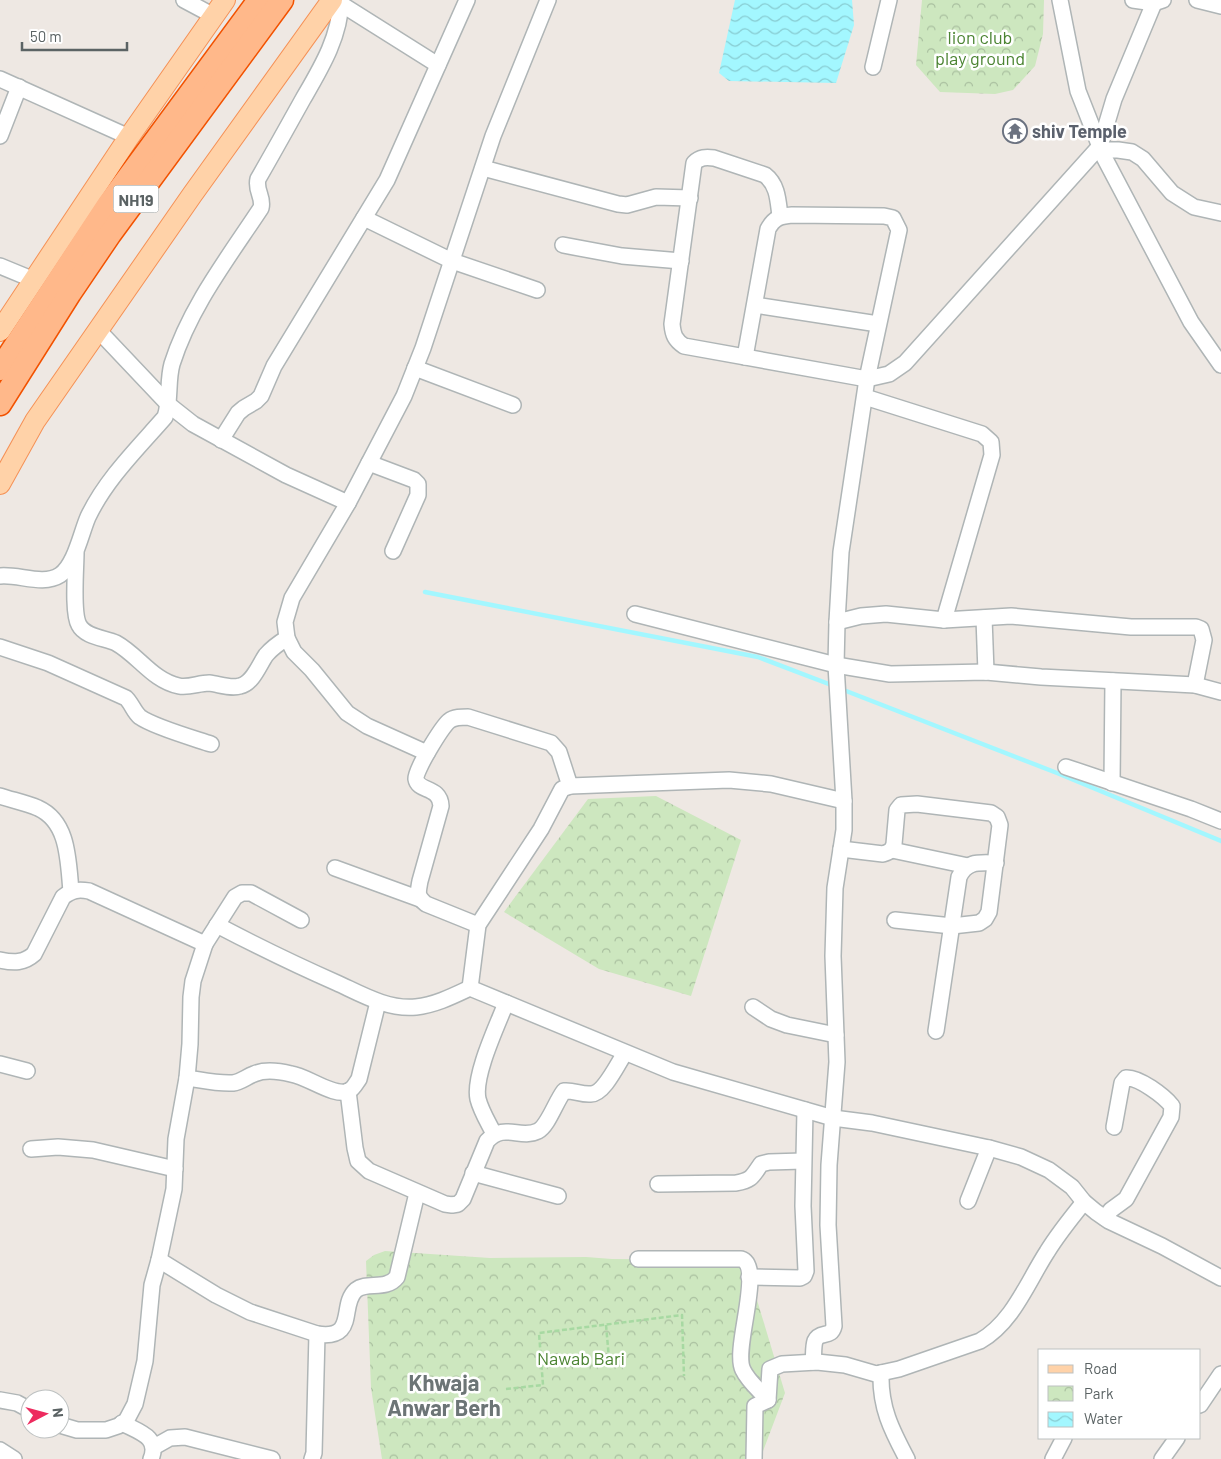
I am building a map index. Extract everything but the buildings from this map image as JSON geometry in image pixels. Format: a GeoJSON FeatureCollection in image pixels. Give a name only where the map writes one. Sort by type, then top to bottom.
{"type":"FeatureCollection","features":[{"type":"Feature","properties":{"kind":"highway","name":"NH19"},"geometry":{"type":"LineString","coordinates":[[0,369],[108,205],[259,0]]}},
{"type":"Feature","properties":{"kind":"highway","name":"NH19"},"geometry":{"type":"LineString","coordinates":[[0,404],[70,293],[110,234],[282,0]]}},
{"type":"Feature","properties":{"kind":"main road"},"geometry":{"type":"LineString","coordinates":[[0,484],[35,421],[192,195],[338,1]]}},
{"type":"Feature","properties":{"kind":"main road"},"geometry":{"type":"LineString","coordinates":[[0,331],[129,137],[220,8]]}},
{"type":"Feature","properties":{"kind":"street"},"geometry":{"type":"LineString","coordinates":[[184,0],[220,8]]}},
{"type":"Feature","properties":{"kind":"street"},"geometry":{"type":"LineString","coordinates":[[221,440],[238,413],[256,402],[260,396],[274,366],[387,180],[467,0]]}},
{"type":"Feature","properties":{"kind":"street"},"geometry":{"type":"LineString","coordinates":[[427,753],[367,726],[347,713],[312,670],[294,652],[287,638],[285,622],[292,598],[348,503],[404,396],[452,261],[493,136],[548,0]]}},
{"type":"Feature","properties":{"kind":"street"},"geometry":{"type":"LineString","coordinates":[[872,67],[889,0]]}},
{"type":"Feature","properties":{"kind":"street"},"geometry":{"type":"LineString","coordinates":[[1060,0],[1078,91],[1101,148],[1191,322],[1221,365]]}},
{"type":"Feature","properties":{"kind":"street"},"geometry":{"type":"LineString","coordinates":[[780,216],[775,187],[770,179],[764,175],[714,158],[699,158],[694,163],[672,324],[673,334],[677,342],[684,346],[867,379],[889,374],[905,363],[1101,148],[1114,99],[1158,1],[1133,0]]}},
{"type":"Feature","properties":{"kind":"street"},"geometry":{"type":"LineString","coordinates":[[1197,0],[1221,6]]}},
{"type":"Feature","properties":{"kind":"street"},"geometry":{"type":"LineString","coordinates":[[338,1],[438,65]]}},
{"type":"Feature","properties":{"kind":"street"},"geometry":{"type":"LineString","coordinates":[[0,576],[51,578],[61,574],[69,565],[89,516],[111,480],[165,417],[169,405],[168,389],[171,366],[180,342],[219,269],[261,208],[262,197],[258,191],[258,179],[335,37],[341,13],[338,1]]}},
{"type":"Feature","properties":{"kind":"street"},"geometry":{"type":"LineString","coordinates":[[0,78],[129,137]]}},
{"type":"Feature","properties":{"kind":"street"},"geometry":{"type":"LineString","coordinates":[[0,136],[19,87]]}},
{"type":"Feature","properties":{"kind":"street"},"geometry":{"type":"LineString","coordinates":[[1101,148],[1132,152],[1144,159],[1172,193],[1194,207],[1221,213]]}},
{"type":"Feature","properties":{"kind":"street"},"geometry":{"type":"LineString","coordinates":[[483,168],[618,204],[627,204],[656,196],[690,198]]}},
{"type":"Feature","properties":{"kind":"street"},"geometry":{"type":"LineString","coordinates":[[745,357],[768,229],[772,221],[780,216],[792,214],[884,216],[893,218],[899,230],[867,379],[841,552],[836,665],[844,830],[835,888],[833,946],[837,1062],[829,1165],[828,1225],[834,1326],[830,1333],[819,1336],[816,1340],[813,1362]]}},
{"type":"Feature","properties":{"kind":"street"},"geometry":{"type":"LineString","coordinates":[[364,218],[452,261],[537,290]]}},
{"type":"Feature","properties":{"kind":"street"},"geometry":{"type":"LineString","coordinates":[[563,246],[622,256],[681,261]]}},
{"type":"Feature","properties":{"kind":"street"},"geometry":{"type":"LineString","coordinates":[[0,266],[34,280]]}},
{"type":"Feature","properties":{"kind":"street"},"geometry":{"type":"LineString","coordinates":[[754,304],[878,324]]}},
{"type":"Feature","properties":{"kind":"street"},"geometry":{"type":"LineString","coordinates":[[98,330],[169,405],[193,424],[286,475],[348,503]]}},
{"type":"Feature","properties":{"kind":"street"},"geometry":{"type":"LineString","coordinates":[[415,368],[513,405]]}},
{"type":"Feature","properties":{"kind":"street"},"geometry":{"type":"LineString","coordinates":[[865,397],[982,434],[991,442],[992,455],[944,620]]}},
{"type":"Feature","properties":{"kind":"street"},"geometry":{"type":"LineString","coordinates":[[369,463],[414,480],[418,484],[418,495],[394,550]]}},
{"type":"Feature","properties":{"kind":"street"},"geometry":{"type":"LineString","coordinates":[[76,549],[75,600],[78,624],[83,630],[116,643],[169,682],[180,686],[208,683],[232,687],[240,686],[248,682],[266,655],[276,644],[287,638]]}},
{"type":"Feature","properties":{"kind":"street"},"geometry":{"type":"LineString","coordinates":[[635,614],[836,665],[890,674],[986,672],[1195,685],[1221,692]]}},
{"type":"Feature","properties":{"kind":"street"},"geometry":{"type":"LineString","coordinates":[[837,622],[861,616],[886,614],[944,620],[1010,616],[1131,627],[1196,626],[1201,629],[1204,640],[1195,685]]}},
{"type":"Feature","properties":{"kind":"street"},"geometry":{"type":"LineString","coordinates":[[984,618],[986,672]]}},
{"type":"Feature","properties":{"kind":"street"},"geometry":{"type":"LineString","coordinates":[[0,647],[48,663],[126,698],[133,710],[145,720],[211,744]]}},
{"type":"Feature","properties":{"kind":"street"},"geometry":{"type":"LineString","coordinates":[[1112,782],[1113,681]]}},
{"type":"Feature","properties":{"kind":"street"},"geometry":{"type":"LineString","coordinates":[[420,899],[418,892],[420,881],[441,806],[441,800],[437,794],[419,785],[416,780],[427,753],[449,721],[458,717],[468,717],[551,743],[559,752],[570,786]]}},
{"type":"Feature","properties":{"kind":"street"},"geometry":{"type":"LineString","coordinates":[[1066,767],[1221,821]]}},
{"type":"Feature","properties":{"kind":"street"},"geometry":{"type":"LineString","coordinates":[[470,988],[478,926],[541,829],[562,789],[570,786],[729,780],[771,784],[844,801]]}},
{"type":"Feature","properties":{"kind":"street"},"geometry":{"type":"LineString","coordinates":[[0,796],[38,808],[54,820],[61,832],[66,848],[71,891]]}},
{"type":"Feature","properties":{"kind":"street"},"geometry":{"type":"LineString","coordinates":[[892,850],[897,810],[902,805],[917,804],[992,813],[997,817],[1000,825],[989,912],[985,919],[979,923],[952,926],[895,920]]}},
{"type":"Feature","properties":{"kind":"street"},"geometry":{"type":"LineString","coordinates":[[841,850],[883,854],[892,850],[968,866]]}},
{"type":"Feature","properties":{"kind":"street"},"geometry":{"type":"LineString","coordinates":[[936,1031],[959,877],[963,869],[968,866],[976,863],[996,863]]}},
{"type":"Feature","properties":{"kind":"street"},"geometry":{"type":"LineString","coordinates":[[335,868],[420,899],[426,904],[478,926]]}},
{"type":"Feature","properties":{"kind":"street"},"geometry":{"type":"LineString","coordinates":[[0,960],[26,961],[34,954],[63,897],[71,891],[80,889],[89,891],[205,944]]}},
{"type":"Feature","properties":{"kind":"street"},"geometry":{"type":"LineString","coordinates":[[70,1428],[92,1431],[106,1430],[118,1426],[126,1421],[135,1404],[139,1390],[145,1361],[152,1285],[172,1204],[176,1139],[187,1078],[193,981],[205,944],[235,897],[242,893],[251,893],[301,920]]}},
{"type":"Feature","properties":{"kind":"street"},"geometry":{"type":"LineString","coordinates":[[217,925],[286,961],[378,1002],[396,1006],[416,1007],[442,1000],[470,988],[673,1072],[833,1118],[872,1123],[990,1148],[1021,1158],[1048,1170],[1072,1187],[1084,1202],[1105,1218],[1187,1258],[1221,1278]]}},
{"type":"Feature","properties":{"kind":"street"},"geometry":{"type":"LineString","coordinates":[[187,1078],[232,1083],[241,1081],[256,1073],[276,1071],[295,1074],[331,1090],[348,1091],[354,1087],[359,1079],[378,1002]]}},
{"type":"Feature","properties":{"kind":"street"},"geometry":{"type":"LineString","coordinates":[[494,1134],[478,1098],[478,1085],[480,1072],[506,1003]]}},
{"type":"Feature","properties":{"kind":"street"},"geometry":{"type":"LineString","coordinates":[[753,1007],[771,1019],[787,1025],[836,1035]]}},
{"type":"Feature","properties":{"kind":"street"},"geometry":{"type":"LineString","coordinates":[[348,1091],[354,1148],[358,1161],[369,1171],[417,1193],[452,1205],[458,1204],[462,1199],[487,1141],[494,1134],[506,1131],[531,1132],[538,1130],[544,1126],[564,1092],[571,1090],[591,1094],[598,1092],[604,1086],[625,1053]]}},
{"type":"Feature","properties":{"kind":"street"},"geometry":{"type":"LineString","coordinates":[[0,1064],[27,1071]]}},
{"type":"Feature","properties":{"kind":"street"},"geometry":{"type":"LineString","coordinates":[[1105,1218],[1111,1210],[1126,1199],[1171,1117],[1172,1106],[1146,1085],[1137,1080],[1126,1078],[1122,1083],[1114,1127]]}},
{"type":"Feature","properties":{"kind":"street"},"geometry":{"type":"LineString","coordinates":[[749,1278],[794,1279],[804,1276],[806,1271],[803,1161],[805,1110]]}},
{"type":"Feature","properties":{"kind":"street"},"geometry":{"type":"LineString","coordinates":[[968,1201],[990,1148]]}},
{"type":"Feature","properties":{"kind":"street"},"geometry":{"type":"LineString","coordinates":[[31,1149],[93,1150],[175,1169]]}},
{"type":"Feature","properties":{"kind":"street"},"geometry":{"type":"LineString","coordinates":[[658,1184],[736,1183],[748,1181],[754,1176],[761,1164],[803,1161]]}},
{"type":"Feature","properties":{"kind":"street"},"geometry":{"type":"LineString","coordinates":[[474,1173],[558,1196]]}},
{"type":"Feature","properties":{"kind":"street"},"geometry":{"type":"LineString","coordinates":[[159,1260],[216,1295],[250,1312],[317,1334],[326,1336],[334,1334],[340,1331],[345,1322],[356,1291],[362,1288],[388,1284],[397,1277],[417,1193]]}},
{"type":"Feature","properties":{"kind":"street"},"geometry":{"type":"LineString","coordinates":[[768,1400],[770,1369],[782,1364],[813,1362],[845,1365],[876,1374],[899,1369],[980,1341],[1003,1322],[1054,1240],[1084,1202]]}},
{"type":"Feature","properties":{"kind":"street"},"geometry":{"type":"LineString","coordinates":[[638,1259],[745,1260],[748,1264],[749,1278],[747,1310],[742,1332],[742,1370],[768,1400]]}},
{"type":"Feature","properties":{"kind":"street"},"geometry":{"type":"LineString","coordinates":[[312,1459],[314,1453],[317,1334]]}},
{"type":"Feature","properties":{"kind":"street"},"geometry":{"type":"LineString","coordinates":[[881,1373],[884,1407],[889,1425],[907,1459]]}},
{"type":"Feature","properties":{"kind":"street"},"geometry":{"type":"LineString","coordinates":[[1201,1404],[1221,1374]]}},
{"type":"Feature","properties":{"kind":"street"},"geometry":{"type":"LineString","coordinates":[[0,1400],[20,1405]]}},
{"type":"Feature","properties":{"kind":"street"},"geometry":{"type":"LineString","coordinates":[[754,1459],[755,1406],[768,1400]]}},
{"type":"Feature","properties":{"kind":"street"},"geometry":{"type":"LineString","coordinates":[[122,1423],[149,1437],[153,1442],[152,1453]]}},
{"type":"Feature","properties":{"kind":"street"},"geometry":{"type":"LineString","coordinates":[[152,1453],[170,1438],[185,1437],[272,1459]]}},
{"type":"Feature","properties":{"kind":"street"},"geometry":{"type":"LineString","coordinates":[[1052,1459],[1063,1439]]}},
{"type":"Feature","properties":{"kind":"street"},"geometry":{"type":"LineString","coordinates":[[1162,1459],[1176,1439]]}},
{"type":"Feature","properties":{"kind":"street"},"geometry":{"type":"LineString","coordinates":[[0,1450],[14,1459]]}},
{"type":"Feature","properties":{"kind":"path"},"geometry":{"type":"LineString","coordinates":[[506,1389],[543,1385],[539,1333],[682,1315],[684,1376]]}},
{"type":"Feature","properties":{"kind":"path"},"geometry":{"type":"LineString","coordinates":[[606,1325],[610,1370]]}},
{"type":"Feature","properties":{"kind":"green space","name":"lion club play ground"},"geometry":{"type":"Polygon","coordinates":[[[922,0],[1044,0],[1043,34],[1035,66],[1013,90],[995,94],[940,92],[916,65],[922,0]]]}},
{"type":"Feature","properties":{"kind":"green space"},"geometry":{"type":"Polygon","coordinates":[[[656,796],[741,840],[691,996],[599,969],[504,912],[588,799],[656,796]]]}},
{"type":"Feature","properties":{"kind":"green space","name":"Nawab Bari"},"geometry":{"type":"Polygon","coordinates":[[[385,1251],[490,1258],[586,1257],[612,1259],[745,1260],[785,1393],[760,1459],[382,1459],[371,1388],[366,1261],[374,1255],[385,1251]]]}},
{"type":"Feature","properties":{"kind":"water"},"geometry":{"type":"Polygon","coordinates":[[[735,0],[852,0],[854,25],[836,83],[729,81],[719,73],[735,0]]]}},
{"type":"Feature","properties":{"kind":"waterway"},"geometry":{"type":"LineString","coordinates":[[425,592],[758,657],[834,686]]}},
{"type":"Feature","properties":{"kind":"waterway"},"geometry":{"type":"LineString","coordinates":[[841,689],[1057,773],[1221,841]]}},
{"type":"Feature","properties":{"kind":"place","name":"shiv Temple"},"geometry":{"type":"Point","coordinates":[1015,131]}},
{"type":"Feature","properties":{"kind":"district","name":"Khwaja Anwar Berh"},"geometry":{"type":"Point","coordinates":[444,1394]}}]}
